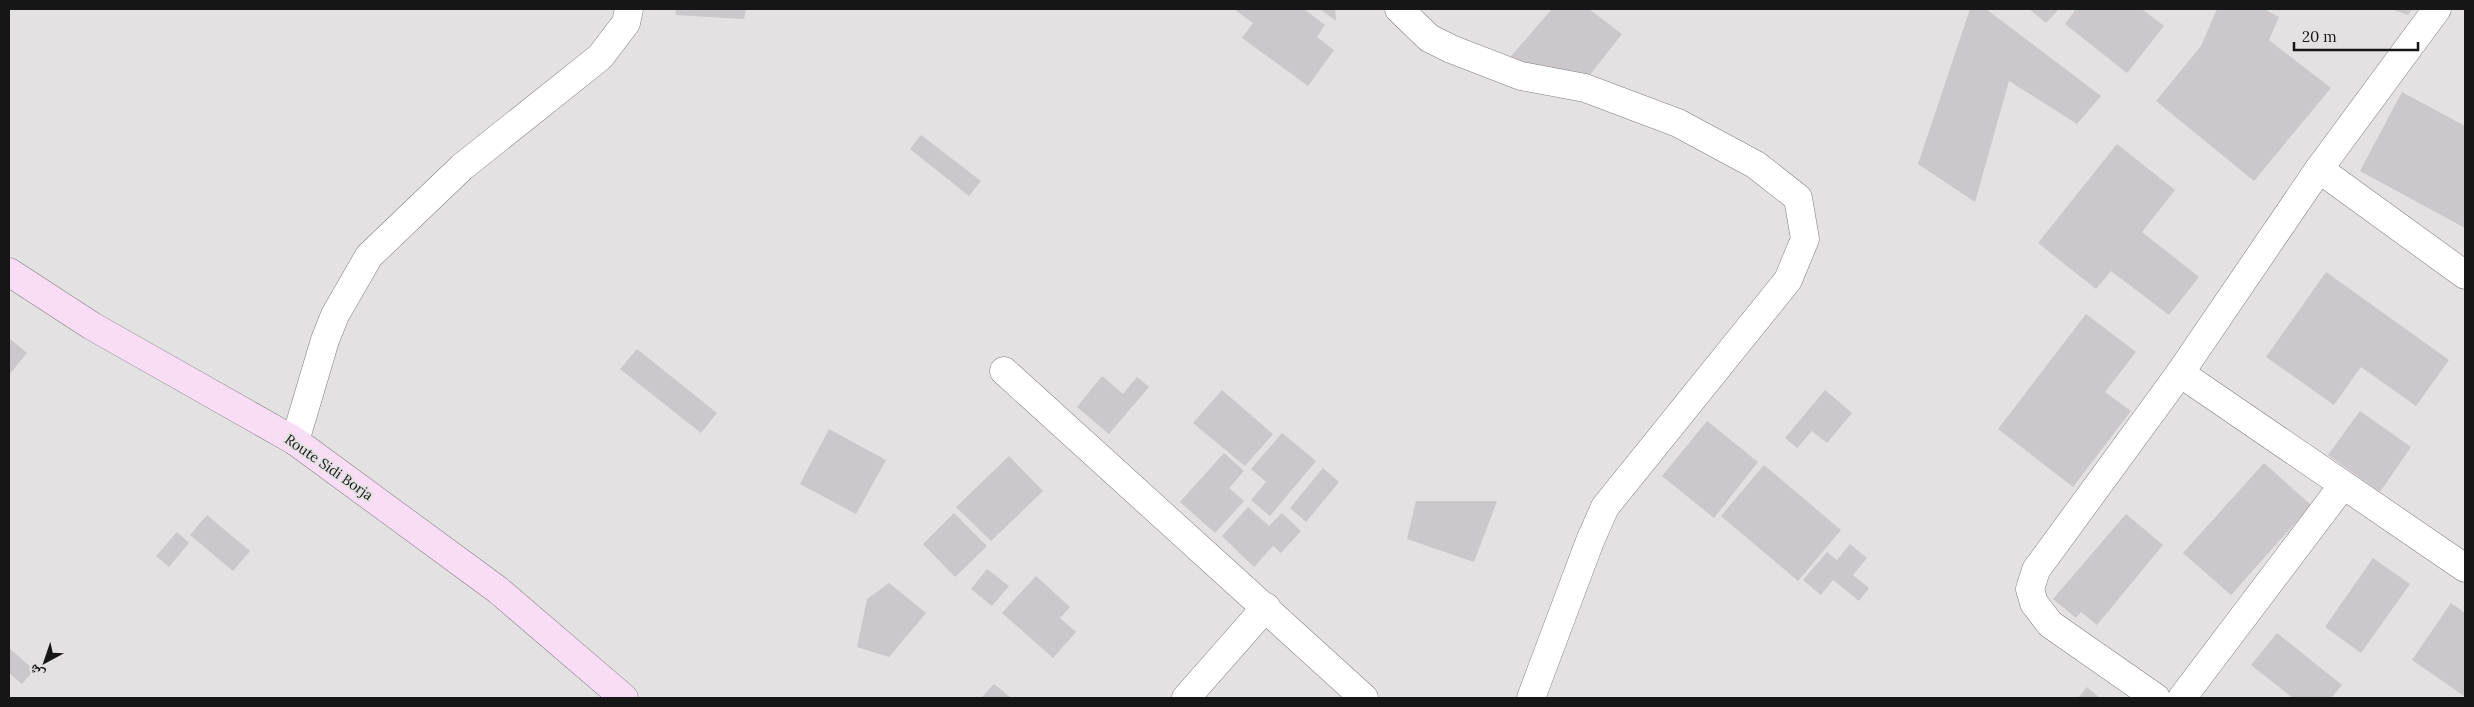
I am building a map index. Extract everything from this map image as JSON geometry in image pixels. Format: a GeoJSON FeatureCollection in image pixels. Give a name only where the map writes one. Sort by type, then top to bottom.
{"type":"FeatureCollection","features":[{"type":"Feature","properties":{"kind":"street"},"geometry":{"type":"LineString","coordinates":[[295,441],[325,340],[335,315],[369,256],[462,167],[600,57],[626,23],[629,9]]}},
{"type":"Feature","properties":{"kind":"street"},"geometry":{"type":"LineString","coordinates":[[1399,9],[1429,38],[1452,49],[1521,76],[1585,88],[1678,123],[1756,165],[1798,198],[1804,239],[1788,280],[1605,507],[1590,541],[1531,698]]}},
{"type":"Feature","properties":{"kind":"street"},"geometry":{"type":"LineString","coordinates":[[2156,698],[2050,624],[2034,603],[2030,589],[2036,570],[2180,373],[2318,169],[2437,9]]}},
{"type":"Feature","properties":{"kind":"street"},"geometry":{"type":"LineString","coordinates":[[2318,169],[2465,275]]}},
{"type":"Feature","properties":{"kind":"street","name":"Route Sidi Borja"},"geometry":{"type":"LineString","coordinates":[[9,272],[92,326],[295,441],[498,590],[624,698]]}},
{"type":"Feature","properties":{"kind":"street"},"geometry":{"type":"LineString","coordinates":[[1004,370],[1266,606],[1364,698]]}},
{"type":"Feature","properties":{"kind":"street"},"geometry":{"type":"LineString","coordinates":[[2180,373],[2465,568]]}},
{"type":"Feature","properties":{"kind":"street"},"geometry":{"type":"LineString","coordinates":[[2182,698],[2343,485]]}},
{"type":"Feature","properties":{"kind":"street"},"geometry":{"type":"LineString","coordinates":[[1186,698],[1266,606]]}},
{"type":"Feature","properties":{"kind":"building"},"geometry":{"type":"Polygon","coordinates":[[[675,9],[746,9],[744,19],[676,15],[675,9]]]}},
{"type":"Feature","properties":{"kind":"building"},"geometry":{"type":"Polygon","coordinates":[[[1234,9],[1304,9],[1325,25],[1317,37],[1334,50],[1308,86],[1242,38],[1253,23],[1234,9]]]}},
{"type":"Feature","properties":{"kind":"building"},"geometry":{"type":"Polygon","coordinates":[[[1320,9],[1335,9],[1336,21],[1320,9]]]}},
{"type":"Feature","properties":{"kind":"building"},"geometry":{"type":"Polygon","coordinates":[[[1552,9],[1589,9],[1622,34],[1586,80],[1505,63],[1552,9]]]}},
{"type":"Feature","properties":{"kind":"building"},"geometry":{"type":"Polygon","coordinates":[[[1970,9],[1986,9],[2101,96],[2077,124],[2009,81],[1975,202],[1918,164],[1970,9]]]}},
{"type":"Feature","properties":{"kind":"building"},"geometry":{"type":"Polygon","coordinates":[[[2029,9],[2059,9],[2046,23],[2029,9]]]}},
{"type":"Feature","properties":{"kind":"building"},"geometry":{"type":"Polygon","coordinates":[[[2076,9],[2142,9],[2164,26],[2127,73],[2065,24],[2076,9]]]}},
{"type":"Feature","properties":{"kind":"building"},"geometry":{"type":"Polygon","coordinates":[[[2217,9],[2264,9],[2279,17],[2269,40],[2331,88],[2254,181],[2156,101],[2201,46],[2217,9]]]}},
{"type":"Feature","properties":{"kind":"building"},"geometry":{"type":"Polygon","coordinates":[[[2391,9],[2412,9],[2408,15],[2391,9]]]}},
{"type":"Feature","properties":{"kind":"building"},"geometry":{"type":"Polygon","coordinates":[[[2402,92],[2465,126],[2465,228],[2360,171],[2402,92]]]}},
{"type":"Feature","properties":{"kind":"building"},"geometry":{"type":"Polygon","coordinates":[[[921,135],[981,181],[969,196],[910,149],[921,135]]]}},
{"type":"Feature","properties":{"kind":"building"},"geometry":{"type":"Polygon","coordinates":[[[2117,144],[2175,190],[2142,232],[2199,277],[2169,315],[2111,271],[2096,289],[2038,243],[2117,144]]]}},
{"type":"Feature","properties":{"kind":"building"},"geometry":{"type":"Polygon","coordinates":[[[2326,272],[2449,360],[2416,406],[2361,367],[2334,405],[2266,357],[2326,272]]]}},
{"type":"Feature","properties":{"kind":"building"},"geometry":{"type":"Polygon","coordinates":[[[2086,314],[2136,352],[2105,392],[2131,411],[2073,487],[1998,429],[2086,314]]]}},
{"type":"Feature","properties":{"kind":"building"},"geometry":{"type":"Polygon","coordinates":[[[9,338],[27,353],[9,375],[9,338]]]}},
{"type":"Feature","properties":{"kind":"building"},"geometry":{"type":"Polygon","coordinates":[[[637,349],[717,413],[701,433],[620,369],[637,349]]]}},
{"type":"Feature","properties":{"kind":"building"},"geometry":{"type":"Polygon","coordinates":[[[1102,376],[1123,394],[1137,377],[1149,387],[1109,434],[1077,407],[1102,376]]]}},
{"type":"Feature","properties":{"kind":"building"},"geometry":{"type":"Polygon","coordinates":[[[1222,390],[1273,434],[1245,466],[1193,423],[1222,390]]]}},
{"type":"Feature","properties":{"kind":"building"},"geometry":{"type":"Polygon","coordinates":[[[1825,390],[1852,413],[1827,443],[1812,431],[1797,448],[1785,438],[1825,390]]]}},
{"type":"Feature","properties":{"kind":"building"},"geometry":{"type":"Polygon","coordinates":[[[2360,411],[2411,447],[2380,492],[2328,455],[2360,411]]]}},
{"type":"Feature","properties":{"kind":"building"},"geometry":{"type":"Polygon","coordinates":[[[1707,421],[1758,462],[1714,518],[1662,476],[1707,421]]]}},
{"type":"Feature","properties":{"kind":"building"},"geometry":{"type":"Polygon","coordinates":[[[829,429],[886,460],[856,514],[800,484],[829,429]]]}},
{"type":"Feature","properties":{"kind":"building"},"geometry":{"type":"Polygon","coordinates":[[[1282,433],[1316,461],[1270,516],[1251,500],[1266,482],[1251,469],[1282,433]]]}},
{"type":"Feature","properties":{"kind":"building"},"geometry":{"type":"Polygon","coordinates":[[[1224,453],[1244,471],[1229,488],[1244,501],[1215,533],[1180,502],[1224,453]]]}},
{"type":"Feature","properties":{"kind":"building"},"geometry":{"type":"Polygon","coordinates":[[[1009,456],[1043,491],[991,541],[956,507],[1009,456]]]}},
{"type":"Feature","properties":{"kind":"building"},"geometry":{"type":"Polygon","coordinates":[[[2264,463],[2311,505],[2231,595],[2183,553],[2264,463]]]}},
{"type":"Feature","properties":{"kind":"building"},"geometry":{"type":"Polygon","coordinates":[[[1764,465],[1841,530],[1798,581],[1721,516],[1764,465]]]}},
{"type":"Feature","properties":{"kind":"building"},"geometry":{"type":"Polygon","coordinates":[[[1323,468],[1339,482],[1306,522],[1290,508],[1323,468]]]}},
{"type":"Feature","properties":{"kind":"building"},"geometry":{"type":"Polygon","coordinates":[[[1416,501],[1497,501],[1474,562],[1407,539],[1416,501]]]}},
{"type":"Feature","properties":{"kind":"building"},"geometry":{"type":"Polygon","coordinates":[[[1248,507],[1269,526],[1282,513],[1301,531],[1281,553],[1273,546],[1254,567],[1222,536],[1248,507]]]}},
{"type":"Feature","properties":{"kind":"building"},"geometry":{"type":"Polygon","coordinates":[[[954,513],[987,546],[955,577],[923,544],[954,513]]]}},
{"type":"Feature","properties":{"kind":"building"},"geometry":{"type":"Polygon","coordinates":[[[2126,514],[2163,545],[2097,625],[2081,612],[2076,618],[2053,599],[2126,514]]]}},
{"type":"Feature","properties":{"kind":"building"},"geometry":{"type":"Polygon","coordinates":[[[207,515],[250,551],[233,571],[190,535],[207,515]]]}},
{"type":"Feature","properties":{"kind":"building"},"geometry":{"type":"Polygon","coordinates":[[[177,532],[189,543],[169,567],[156,556],[177,532]]]}},
{"type":"Feature","properties":{"kind":"building"},"geometry":{"type":"Polygon","coordinates":[[[1850,544],[1867,558],[1853,575],[1869,588],[1859,601],[1833,580],[1821,595],[1803,580],[1827,552],[1837,560],[1850,544]]]}},
{"type":"Feature","properties":{"kind":"building"},"geometry":{"type":"Polygon","coordinates":[[[2373,558],[2410,584],[2361,653],[2325,627],[2373,558]]]}},
{"type":"Feature","properties":{"kind":"building"},"geometry":{"type":"Polygon","coordinates":[[[987,569],[1009,586],[992,606],[971,589],[987,569]]]}},
{"type":"Feature","properties":{"kind":"building"},"geometry":{"type":"Polygon","coordinates":[[[1036,576],[1070,607],[1060,618],[1076,632],[1053,658],[1002,613],[1036,576]]]}},
{"type":"Feature","properties":{"kind":"building"},"geometry":{"type":"Polygon","coordinates":[[[889,583],[926,613],[889,657],[857,647],[867,599],[889,583]]]}},
{"type":"Feature","properties":{"kind":"building"},"geometry":{"type":"Polygon","coordinates":[[[2451,603],[2465,613],[2464,696],[2412,660],[2451,603]]]}},
{"type":"Feature","properties":{"kind":"building"},"geometry":{"type":"Polygon","coordinates":[[[2277,633],[2342,685],[2331,698],[2293,698],[2251,665],[2277,633]]]}},
{"type":"Feature","properties":{"kind":"building"},"geometry":{"type":"Polygon","coordinates":[[[9,648],[34,670],[22,684],[9,673],[9,648]]]}},
{"type":"Feature","properties":{"kind":"building"},"geometry":{"type":"Polygon","coordinates":[[[994,684],[1011,698],[981,698],[994,684]]]}},
{"type":"Feature","properties":{"kind":"building"},"geometry":{"type":"Polygon","coordinates":[[[2087,687],[2100,698],[2078,698],[2087,687]]]}}]}
